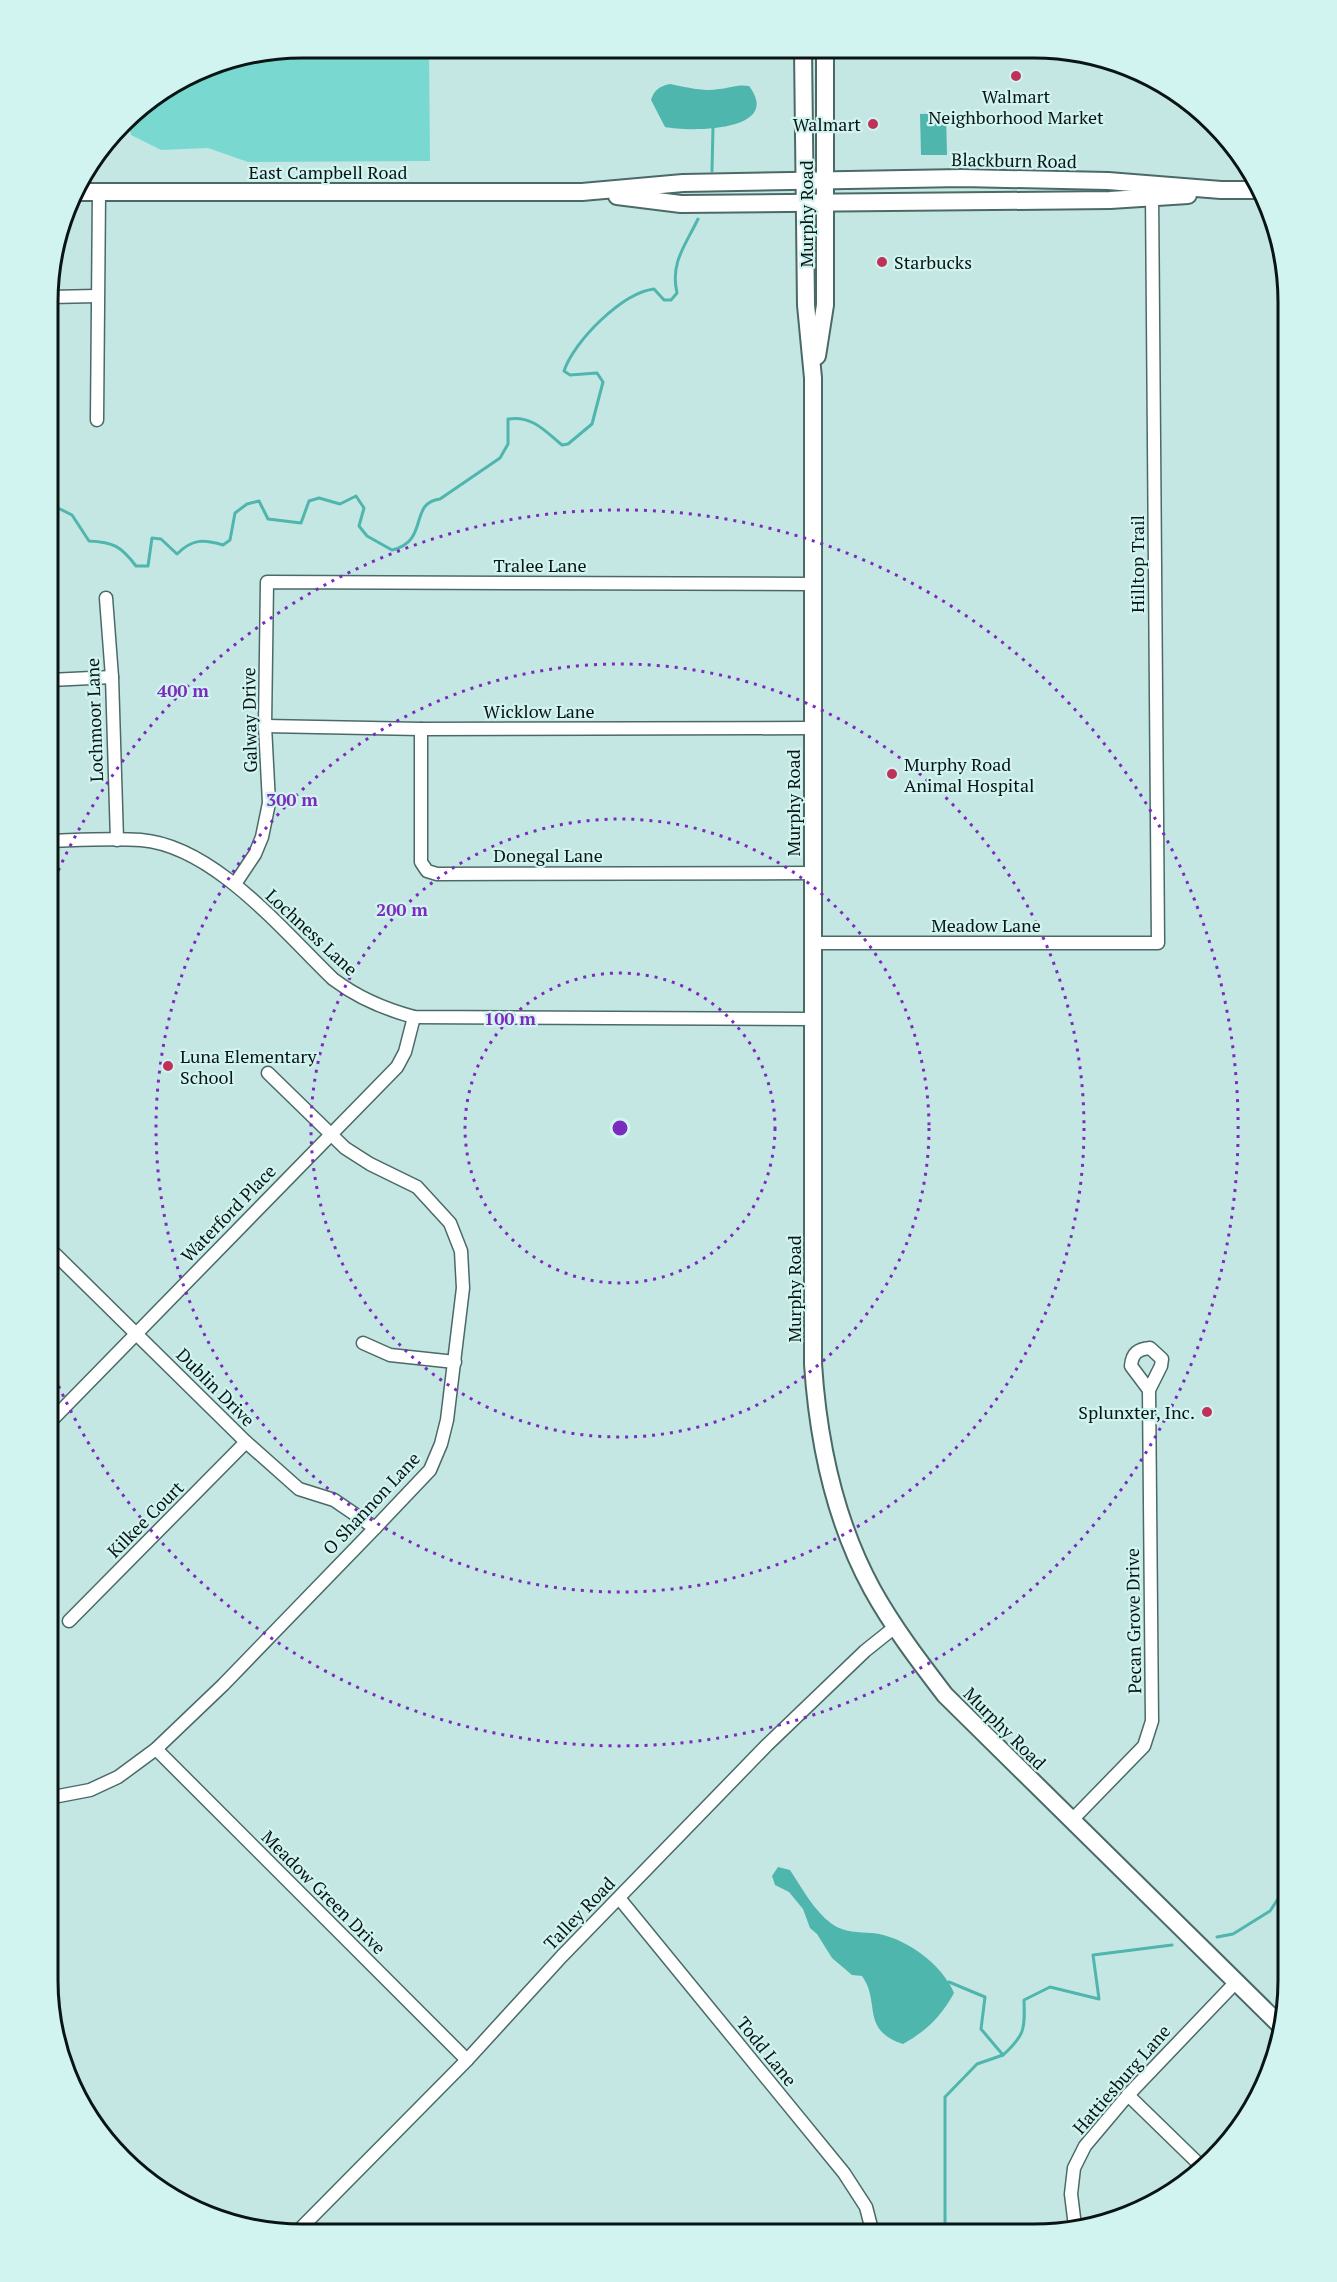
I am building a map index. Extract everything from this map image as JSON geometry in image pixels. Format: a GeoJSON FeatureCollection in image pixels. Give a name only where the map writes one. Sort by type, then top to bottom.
{"type":"FeatureCollection","features":[{"type":"Feature","properties":{"kind":"main road","name":"Murphy Road"},"geometry":{"type":"LineString","coordinates":[[803,58],[807,202],[806,305],[813,378],[813,1337],[819,1425],[830,1475],[849,1533],[871,1588],[895,1627],[945,1695],[1275,2020]]}},
{"type":"Feature","properties":{"kind":"main road","name":"Murphy Road"},"geometry":{"type":"LineString","coordinates":[[813,378],[825,305],[825,58]]}},
{"type":"Feature","properties":{"kind":"main road","name":"Blackburn Road"},"geometry":{"type":"LineString","coordinates":[[806,179],[1010,178],[1058,180],[1152,191]]}},
{"type":"Feature","properties":{"kind":"main road"},"geometry":{"type":"LineString","coordinates":[[953,201],[954,194],[959,190],[1010,178]]}},
{"type":"Feature","properties":{"kind":"main road","name":"East Campbell Road"},"geometry":{"type":"LineString","coordinates":[[85,192],[582,192],[683,183],[806,179]]}},
{"type":"Feature","properties":{"kind":"main road"},"geometry":{"type":"LineString","coordinates":[[1057,200],[1058,180]]}},
{"type":"Feature","properties":{"kind":"main road","name":"Blackburn Road"},"geometry":{"type":"LineString","coordinates":[[807,202],[1057,200],[1152,191],[1250,189]]}},
{"type":"Feature","properties":{"kind":"main road","name":"East Campbell Road"},"geometry":{"type":"LineString","coordinates":[[582,192],[681,204],[807,202]]}},
{"type":"Feature","properties":{"kind":"street","name":"Hilltop Trail"},"geometry":{"type":"LineString","coordinates":[[1152,191],[1158,943]]}},
{"type":"Feature","properties":{"kind":"street"},"geometry":{"type":"LineString","coordinates":[[97,420],[99,192]]}},
{"type":"Feature","properties":{"kind":"street"},"geometry":{"type":"LineString","coordinates":[[58,297],[97,296]]}},
{"type":"Feature","properties":{"kind":"street","name":"Tralee Lane"},"geometry":{"type":"LineString","coordinates":[[267,582],[812,584]]}},
{"type":"Feature","properties":{"kind":"street","name":"Galway Drive"},"geometry":{"type":"LineString","coordinates":[[235,884],[255,854],[266,820],[267,582]]}},
{"type":"Feature","properties":{"kind":"street","name":"Lochmoor Lane"},"geometry":{"type":"LineString","coordinates":[[106,598],[112,677],[117,840]]}},
{"type":"Feature","properties":{"kind":"street"},"geometry":{"type":"LineString","coordinates":[[58,680],[112,677]]}},
{"type":"Feature","properties":{"kind":"street","name":"Wicklow Lane"},"geometry":{"type":"LineString","coordinates":[[265,726],[421,729],[813,728]]}},
{"type":"Feature","properties":{"kind":"street","name":"Donegal Lane"},"geometry":{"type":"LineString","coordinates":[[421,729],[421,862],[427,871],[437,874],[813,873]]}},
{"type":"Feature","properties":{"kind":"street","name":"Lochness Lane"},"geometry":{"type":"LineString","coordinates":[[58,840],[141,840],[181,850],[214,868],[235,884],[351,993],[391,1011],[414,1017],[813,1019]]}},
{"type":"Feature","properties":{"kind":"street","name":"Meadow Lane"},"geometry":{"type":"LineString","coordinates":[[813,943],[1158,943]]}},
{"type":"Feature","properties":{"kind":"street","name":"Waterford Place"},"geometry":{"type":"LineString","coordinates":[[58,1414],[396,1067],[405,1052],[414,1017]]}},
{"type":"Feature","properties":{"kind":"street","name":"O Shannon Lane"},"geometry":{"type":"LineString","coordinates":[[58,1796],[99,1786],[118,1777],[156,1749],[223,1685],[430,1470],[435,1461],[447,1420],[463,1288],[461,1251],[450,1223],[417,1187],[370,1164],[345,1148],[268,1073]]}},
{"type":"Feature","properties":{"kind":"street","name":"Dublin Drive"},"geometry":{"type":"LineString","coordinates":[[58,1257],[246,1442],[298,1489],[334,1500],[375,1528]]}},
{"type":"Feature","properties":{"kind":"street"},"geometry":{"type":"LineString","coordinates":[[363,1343],[390,1355],[455,1362]]}},
{"type":"Feature","properties":{"kind":"street","name":"Pecan Grove Drive"},"geometry":{"type":"LineString","coordinates":[[1072,1820],[1144,1746],[1152,1721],[1149,1390]]}},
{"type":"Feature","properties":{"kind":"street","name":"Kilkee Court"},"geometry":{"type":"LineString","coordinates":[[69,1622],[246,1442]]}},
{"type":"Feature","properties":{"kind":"street","name":"Talley Road"},"geometry":{"type":"LineString","coordinates":[[305,2224],[467,2060],[619,1898],[791,1722],[865,1651],[895,1627]]}},
{"type":"Feature","properties":{"kind":"street","name":"Meadow Green Drive"},"geometry":{"type":"LineString","coordinates":[[156,1749],[467,2060]]}},
{"type":"Feature","properties":{"kind":"street","name":"Todd Lane"},"geometry":{"type":"LineString","coordinates":[[619,1898],[844,2173],[866,2207],[870,2224]]}},
{"type":"Feature","properties":{"kind":"street","name":"Hattiesburg Lane"},"geometry":{"type":"LineString","coordinates":[[1074,2220],[1074,2168],[1085,2146],[1128,2096],[1236,1982]]}},
{"type":"Feature","properties":{"kind":"street"},"geometry":{"type":"LineString","coordinates":[[1128,2096],[1196,2162]]}},
{"type":"Feature","properties":{"kind":"shaded area"},"geometry":{"type":"Polygon","coordinates":[[[302,58],[429,58],[430,161],[248,162],[208,148],[161,150],[131,135],[130,130],[142,119],[180,91],[209,77],[239,67],[302,58]]]}},
{"type":"Feature","properties":{"kind":"shaded area"},"geometry":{"type":"Polygon","coordinates":[[[670,84],[707,90],[749,86],[756,101],[754,113],[744,121],[729,126],[693,129],[665,127],[651,100],[658,89],[670,84]]]}},
{"type":"Feature","properties":{"kind":"shaded area"},"geometry":{"type":"Polygon","coordinates":[[[946,113],[947,155],[921,155],[920,114],[946,113]]]}},
{"type":"Feature","properties":{"kind":"shaded area"},"geometry":{"type":"Polygon","coordinates":[[[778,1867],[790,1870],[814,1906],[832,1924],[847,1931],[884,1935],[897,1940],[921,1953],[941,1972],[954,1993],[932,2023],[903,2044],[881,2031],[876,2023],[870,1996],[862,1976],[852,1975],[832,1958],[817,1934],[810,1928],[803,1909],[789,1892],[775,1885],[772,1876],[778,1867]]]}},
{"type":"Feature","properties":{"kind":"waterway"},"geometry":{"type":"LineString","coordinates":[[712,171],[713,127]]}},
{"type":"Feature","properties":{"kind":"waterway"},"geometry":{"type":"LineString","coordinates":[[58,508],[72,515],[89,541],[116,546],[136,566],[148,566],[152,538],[161,539],[177,554],[188,545],[198,542],[223,545],[230,540],[235,513],[247,504],[259,501],[268,519],[301,523],[309,501],[319,498],[340,504],[356,496],[364,508],[359,526],[367,536],[392,550],[404,545],[411,539],[424,507],[440,499],[500,458],[508,444],[508,419],[517,418],[531,422],[562,445],[568,444],[592,424],[603,382],[597,373],[570,375],[564,371],[569,359],[588,333],[628,299],[641,292],[654,289],[664,300],[671,300],[677,293],[675,282],[677,264],[698,219]]}},
{"type":"Feature","properties":{"kind":"waterway"},"geometry":{"type":"LineString","coordinates":[[1217,1937],[1233,1934],[1270,1911],[1279,1898]]}},
{"type":"Feature","properties":{"kind":"waterway"},"geometry":{"type":"LineString","coordinates":[[949,1982],[985,1997],[981,2029],[1003,2055],[1016,2042],[1022,2031],[1024,2000],[1050,1987],[1099,1999],[1093,1955],[1172,1945]]}},
{"type":"Feature","properties":{"kind":"waterway"},"geometry":{"type":"LineString","coordinates":[[945,2224],[945,2097],[977,2064],[1003,2055]]}},
{"type":"Feature","properties":{"kind":"place","name":"Walmart Neighborhood Market"},"geometry":{"type":"Point","coordinates":[1016,76]}},
{"type":"Feature","properties":{"kind":"place","name":"Walmart"},"geometry":{"type":"Point","coordinates":[873,124]}},
{"type":"Feature","properties":{"kind":"place","name":"Starbucks"},"geometry":{"type":"Point","coordinates":[882,262]}},
{"type":"Feature","properties":{"kind":"place","name":"Murphy Road Animal Hospital"},"geometry":{"type":"Point","coordinates":[892,774]}},
{"type":"Feature","properties":{"kind":"place","name":"Luna Elementary School"},"geometry":{"type":"Point","coordinates":[168,1066]}},
{"type":"Feature","properties":{"kind":"place","name":"Splunxter, Inc."},"geometry":{"type":"Point","coordinates":[1207,1412]}}]}
